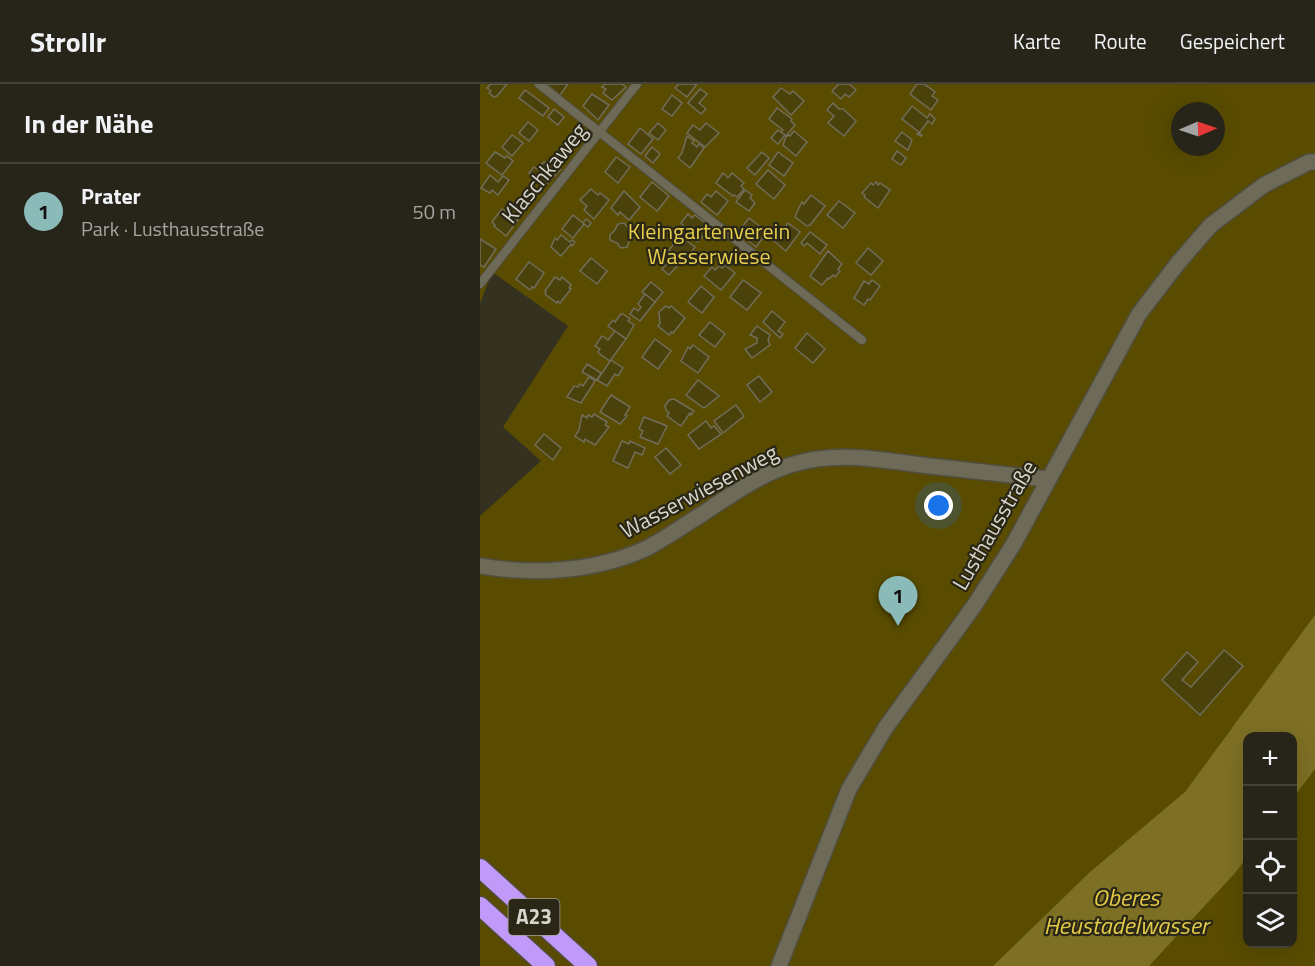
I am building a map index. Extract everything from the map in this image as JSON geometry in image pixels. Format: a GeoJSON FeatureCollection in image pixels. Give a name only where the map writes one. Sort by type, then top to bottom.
{"type":"FeatureCollection","features":[{"type":"Feature","properties":{"kind":"highway","name":"A23"},"geometry":{"type":"LineString","coordinates":[[480,868],[588,966]]}},
{"type":"Feature","properties":{"kind":"highway","name":"A23"},"geometry":{"type":"LineString","coordinates":[[480,906],[546,966]]}},
{"type":"Feature","properties":{"kind":"street","name":"Lusthausstraße"},"geometry":{"type":"LineString","coordinates":[[778,966],[849,789],[886,727],[974,606],[1012,546],[1138,314],[1211,225],[1273,180],[1309,162],[1315,162]]}},
{"type":"Feature","properties":{"kind":"street","name":"Wasserwiesenweg"},"geometry":{"type":"LineString","coordinates":[[480,566],[509,571],[544,571],[599,565],[646,548],[745,486],[790,466],[826,458],[848,456],[882,459],[1047,479]]}},
{"type":"Feature","properties":{"kind":"lane"},"geometry":{"type":"LineString","coordinates":[[539,84],[862,340]]}},
{"type":"Feature","properties":{"kind":"lane","name":"Klaschkaweg"},"geometry":{"type":"LineString","coordinates":[[480,284],[490,268],[637,84]]}},
{"type":"Feature","properties":{"kind":"green space","name":"Kleingartenverein Wasserwiese"},"geometry":{"type":"Polygon","coordinates":[[[480,84],[1315,84],[1315,966],[480,966],[480,516],[541,461],[503,427],[568,326],[492,272],[480,304],[480,84]]]}},
{"type":"Feature","properties":{"kind":"water","name":"Oberes Heustadelwasser"},"geometry":{"type":"Polygon","coordinates":[[[1315,615],[1315,769],[1297,793],[1297,732],[1243,732],[1243,862],[1235,873],[1149,966],[993,966],[1090,872],[1185,792],[1315,615]]]}},
{"type":"Feature","properties":{"kind":"building"},"geometry":{"type":"Polygon","coordinates":[[[491,84],[507,84],[494,97],[487,88],[491,84]]]}},
{"type":"Feature","properties":{"kind":"building"},"geometry":{"type":"Polygon","coordinates":[[[546,84],[568,84],[560,95],[546,84]]]}},
{"type":"Feature","properties":{"kind":"building"},"geometry":{"type":"Polygon","coordinates":[[[605,84],[622,84],[626,87],[612,100],[603,93],[606,89],[602,87],[605,84]]]}},
{"type":"Feature","properties":{"kind":"building"},"geometry":{"type":"Polygon","coordinates":[[[679,84],[697,84],[687,97],[675,88],[679,84]]]}},
{"type":"Feature","properties":{"kind":"building"},"geometry":{"type":"Polygon","coordinates":[[[839,84],[849,84],[856,90],[849,97],[845,94],[841,99],[832,91],[839,84]]]}},
{"type":"Feature","properties":{"kind":"building"},"geometry":{"type":"Polygon","coordinates":[[[917,84],[924,84],[935,92],[932,96],[938,100],[931,110],[910,94],[917,84]]]}},
{"type":"Feature","properties":{"kind":"building"},"geometry":{"type":"Polygon","coordinates":[[[781,88],[790,94],[793,91],[804,101],[791,115],[773,97],[781,88]]]}},
{"type":"Feature","properties":{"kind":"building"},"geometry":{"type":"Polygon","coordinates":[[[700,89],[707,94],[699,103],[706,109],[701,114],[688,103],[700,89]]]}},
{"type":"Feature","properties":{"kind":"building"},"geometry":{"type":"Polygon","coordinates":[[[525,90],[549,108],[543,116],[519,98],[525,90]]]}},
{"type":"Feature","properties":{"kind":"building"},"geometry":{"type":"Polygon","coordinates":[[[592,94],[609,105],[598,120],[583,106],[592,94]]]}},
{"type":"Feature","properties":{"kind":"building"},"geometry":{"type":"Polygon","coordinates":[[[672,95],[682,103],[672,116],[662,109],[672,95]]]}},
{"type":"Feature","properties":{"kind":"building"},"geometry":{"type":"Polygon","coordinates":[[[833,103],[856,121],[844,136],[828,123],[834,116],[827,110],[833,103]]]}},
{"type":"Feature","properties":{"kind":"building"},"geometry":{"type":"Polygon","coordinates":[[[912,106],[927,118],[930,114],[935,119],[932,124],[928,121],[919,133],[921,136],[902,119],[912,106]]]}},
{"type":"Feature","properties":{"kind":"building"},"geometry":{"type":"Polygon","coordinates":[[[777,108],[792,119],[795,125],[786,136],[781,132],[783,130],[769,119],[777,108]]]}},
{"type":"Feature","properties":{"kind":"building"},"geometry":{"type":"Polygon","coordinates":[[[554,109],[564,117],[558,125],[548,117],[554,109]]]}},
{"type":"Feature","properties":{"kind":"building"},"geometry":{"type":"Polygon","coordinates":[[[528,122],[538,130],[529,141],[519,133],[528,122]]]}},
{"type":"Feature","properties":{"kind":"building"},"geometry":{"type":"Polygon","coordinates":[[[658,123],[666,130],[658,140],[649,133],[658,123]]]}},
{"type":"Feature","properties":{"kind":"building"},"geometry":{"type":"Polygon","coordinates":[[[706,123],[719,133],[705,147],[687,133],[693,125],[700,130],[706,123]]]}},
{"type":"Feature","properties":{"kind":"building"},"geometry":{"type":"Polygon","coordinates":[[[640,128],[653,139],[641,154],[628,144],[640,128]]]}},
{"type":"Feature","properties":{"kind":"building"},"geometry":{"type":"Polygon","coordinates":[[[778,130],[785,135],[778,144],[771,138],[778,130]]]}},
{"type":"Feature","properties":{"kind":"building"},"geometry":{"type":"Polygon","coordinates":[[[794,131],[807,142],[796,156],[783,145],[786,137],[794,131]]]}},
{"type":"Feature","properties":{"kind":"building"},"geometry":{"type":"Polygon","coordinates":[[[902,132],[912,140],[908,150],[895,141],[902,132]]]}},
{"type":"Feature","properties":{"kind":"building"},"geometry":{"type":"Polygon","coordinates":[[[512,135],[523,143],[512,156],[502,147],[512,135]]]}},
{"type":"Feature","properties":{"kind":"building"},"geometry":{"type":"Polygon","coordinates":[[[687,136],[694,141],[692,143],[697,147],[699,144],[704,148],[690,168],[678,158],[682,153],[687,136]]]}},
{"type":"Feature","properties":{"kind":"building"},"geometry":{"type":"Polygon","coordinates":[[[652,147],[660,154],[653,163],[645,156],[652,147]]]}},
{"type":"Feature","properties":{"kind":"building"},"geometry":{"type":"Polygon","coordinates":[[[897,151],[906,158],[901,165],[892,159],[897,151]]]}},
{"type":"Feature","properties":{"kind":"building"},"geometry":{"type":"Polygon","coordinates":[[[495,152],[513,161],[502,175],[486,163],[495,152]]]}},
{"type":"Feature","properties":{"kind":"building"},"geometry":{"type":"Polygon","coordinates":[[[762,152],[769,158],[755,175],[747,168],[762,152]]]}},
{"type":"Feature","properties":{"kind":"building"},"geometry":{"type":"Polygon","coordinates":[[[778,152],[793,163],[784,176],[769,165],[778,152]]]}},
{"type":"Feature","properties":{"kind":"building"},"geometry":{"type":"Polygon","coordinates":[[[616,157],[630,167],[618,183],[605,172],[616,157]]]}},
{"type":"Feature","properties":{"kind":"building"},"geometry":{"type":"Polygon","coordinates":[[[544,162],[552,169],[556,165],[561,169],[544,187],[529,173],[534,167],[537,169],[544,162]]]}},
{"type":"Feature","properties":{"kind":"building"},"geometry":{"type":"Polygon","coordinates":[[[768,170],[785,185],[774,199],[756,184],[768,170]]]}},
{"type":"Feature","properties":{"kind":"building"},"geometry":{"type":"Polygon","coordinates":[[[723,173],[728,178],[732,173],[744,183],[741,186],[744,189],[737,197],[716,183],[723,173]]]}},
{"type":"Feature","properties":{"kind":"building"},"geometry":{"type":"Polygon","coordinates":[[[490,175],[498,182],[503,176],[509,180],[498,195],[492,190],[490,193],[481,188],[490,175]]]}},
{"type":"Feature","properties":{"kind":"building"},"geometry":{"type":"Polygon","coordinates":[[[652,182],[669,196],[657,211],[640,197],[652,182]]]}},
{"type":"Feature","properties":{"kind":"building"},"geometry":{"type":"Polygon","coordinates":[[[876,182],[890,190],[878,208],[862,193],[871,183],[873,185],[876,182]]]}},
{"type":"Feature","properties":{"kind":"building"},"geometry":{"type":"Polygon","coordinates":[[[591,189],[609,200],[594,219],[584,210],[587,206],[580,200],[591,189]]]}},
{"type":"Feature","properties":{"kind":"building"},"geometry":{"type":"Polygon","coordinates":[[[745,190],[752,195],[750,198],[755,203],[749,211],[736,202],[745,190]]]}},
{"type":"Feature","properties":{"kind":"building"},"geometry":{"type":"Polygon","coordinates":[[[624,191],[640,207],[629,220],[620,212],[618,215],[611,208],[624,191]]]}},
{"type":"Feature","properties":{"kind":"building"},"geometry":{"type":"Polygon","coordinates":[[[716,191],[728,201],[717,215],[701,202],[707,194],[711,197],[716,191]]]}},
{"type":"Feature","properties":{"kind":"building"},"geometry":{"type":"Polygon","coordinates":[[[811,195],[825,206],[807,226],[795,217],[802,202],[804,204],[811,195]]]}},
{"type":"Feature","properties":{"kind":"building"},"geometry":{"type":"Polygon","coordinates":[[[839,201],[855,213],[843,228],[827,215],[839,201]]]}},
{"type":"Feature","properties":{"kind":"building"},"geometry":{"type":"Polygon","coordinates":[[[502,209],[518,220],[506,236],[492,222],[502,209]]]}},
{"type":"Feature","properties":{"kind":"building"},"geometry":{"type":"Polygon","coordinates":[[[688,214],[692,218],[695,215],[710,227],[698,242],[683,230],[685,227],[681,223],[688,214]]]}},
{"type":"Feature","properties":{"kind":"building"},"geometry":{"type":"Polygon","coordinates":[[[573,215],[583,223],[586,219],[591,223],[588,227],[584,224],[573,238],[562,229],[573,215]]]}},
{"type":"Feature","properties":{"kind":"building"},"geometry":{"type":"Polygon","coordinates":[[[749,218],[767,232],[756,247],[738,232],[749,218]]]}},
{"type":"Feature","properties":{"kind":"building"},"geometry":{"type":"Polygon","coordinates":[[[624,223],[634,231],[635,237],[629,241],[627,247],[621,248],[610,240],[610,235],[618,224],[624,223]]]}},
{"type":"Feature","properties":{"kind":"building"},"geometry":{"type":"Polygon","coordinates":[[[788,223],[800,232],[786,251],[774,241],[788,223]]]}},
{"type":"Feature","properties":{"kind":"building"},"geometry":{"type":"Polygon","coordinates":[[[810,232],[827,245],[820,254],[807,243],[804,246],[801,243],[810,232]]]}},
{"type":"Feature","properties":{"kind":"building"},"geometry":{"type":"Polygon","coordinates":[[[561,235],[570,242],[572,240],[575,242],[561,256],[551,247],[555,238],[557,240],[561,235]]]}},
{"type":"Feature","properties":{"kind":"building"},"geometry":{"type":"Polygon","coordinates":[[[680,236],[695,247],[684,261],[669,250],[680,236]]]}},
{"type":"Feature","properties":{"kind":"building"},"geometry":{"type":"Polygon","coordinates":[[[480,239],[496,249],[484,267],[480,265],[480,239]]]}},
{"type":"Feature","properties":{"kind":"building"},"geometry":{"type":"Polygon","coordinates":[[[868,248],[883,261],[871,275],[856,263],[868,248]]]}},
{"type":"Feature","properties":{"kind":"building"},"geometry":{"type":"Polygon","coordinates":[[[828,251],[842,264],[835,277],[833,275],[828,278],[822,285],[810,276],[828,251]]]}},
{"type":"Feature","properties":{"kind":"building"},"geometry":{"type":"Polygon","coordinates":[[[591,258],[607,271],[597,284],[580,271],[591,258]]]}},
{"type":"Feature","properties":{"kind":"building"},"geometry":{"type":"Polygon","coordinates":[[[671,260],[678,265],[669,275],[662,269],[671,260]]]}},
{"type":"Feature","properties":{"kind":"building"},"geometry":{"type":"Polygon","coordinates":[[[529,262],[544,273],[534,288],[530,290],[516,279],[529,262]]]}},
{"type":"Feature","properties":{"kind":"building"},"geometry":{"type":"Polygon","coordinates":[[[725,265],[735,273],[721,290],[704,276],[712,267],[715,270],[725,265]]]}},
{"type":"Feature","properties":{"kind":"building"},"geometry":{"type":"Polygon","coordinates":[[[555,277],[560,280],[562,277],[571,285],[569,288],[571,289],[560,303],[545,294],[555,277]]]}},
{"type":"Feature","properties":{"kind":"building"},"geometry":{"type":"Polygon","coordinates":[[[743,280],[761,293],[747,310],[730,297],[743,280]]]}},
{"type":"Feature","properties":{"kind":"building"},"geometry":{"type":"Polygon","coordinates":[[[872,280],[880,286],[864,305],[854,298],[864,281],[869,284],[872,280]]]}},
{"type":"Feature","properties":{"kind":"building"},"geometry":{"type":"Polygon","coordinates":[[[651,282],[663,292],[655,302],[642,292],[651,282]]]}},
{"type":"Feature","properties":{"kind":"building"},"geometry":{"type":"Polygon","coordinates":[[[701,286],[714,297],[702,313],[688,302],[701,286]]]}},
{"type":"Feature","properties":{"kind":"building"},"geometry":{"type":"Polygon","coordinates":[[[645,294],[655,302],[640,321],[630,314],[634,308],[638,311],[641,307],[638,304],[645,294]]]}},
{"type":"Feature","properties":{"kind":"building"},"geometry":{"type":"Polygon","coordinates":[[[666,306],[669,308],[671,306],[685,318],[669,335],[658,326],[659,312],[666,306]]]}},
{"type":"Feature","properties":{"kind":"building"},"geometry":{"type":"Polygon","coordinates":[[[772,311],[785,322],[778,331],[783,334],[780,338],[763,322],[772,311]]]}},
{"type":"Feature","properties":{"kind":"building"},"geometry":{"type":"Polygon","coordinates":[[[621,314],[630,319],[628,321],[634,325],[626,339],[608,326],[613,320],[615,322],[621,314]]]}},
{"type":"Feature","properties":{"kind":"building"},"geometry":{"type":"Polygon","coordinates":[[[710,322],[725,334],[715,347],[699,335],[710,322]]]}},
{"type":"Feature","properties":{"kind":"building"},"geometry":{"type":"Polygon","coordinates":[[[757,326],[770,335],[768,340],[770,345],[752,358],[745,349],[757,343],[757,338],[750,335],[757,326]]]}},
{"type":"Feature","properties":{"kind":"building"},"geometry":{"type":"Polygon","coordinates":[[[615,331],[626,339],[610,361],[598,352],[600,349],[595,346],[602,336],[608,340],[615,331]]]}},
{"type":"Feature","properties":{"kind":"building"},"geometry":{"type":"Polygon","coordinates":[[[807,333],[825,349],[813,363],[795,348],[807,333]]]}},
{"type":"Feature","properties":{"kind":"building"},"geometry":{"type":"Polygon","coordinates":[[[655,339],[671,351],[658,369],[642,357],[655,339]]]}},
{"type":"Feature","properties":{"kind":"building"},"geometry":{"type":"Polygon","coordinates":[[[693,345],[709,357],[698,373],[681,361],[688,347],[690,349],[693,345]]]}},
{"type":"Feature","properties":{"kind":"building"},"geometry":{"type":"Polygon","coordinates":[[[611,360],[623,368],[618,376],[615,374],[607,386],[597,380],[611,360]]]}},
{"type":"Feature","properties":{"kind":"building"},"geometry":{"type":"Polygon","coordinates":[[[587,364],[601,373],[597,380],[582,372],[587,364]]]}},
{"type":"Feature","properties":{"kind":"building"},"geometry":{"type":"Polygon","coordinates":[[[759,376],[772,392],[760,402],[747,385],[759,376]]]}},
{"type":"Feature","properties":{"kind":"building"},"geometry":{"type":"Polygon","coordinates":[[[589,377],[595,381],[581,403],[567,397],[574,386],[578,387],[580,384],[583,386],[589,377]]]}},
{"type":"Feature","properties":{"kind":"building"},"geometry":{"type":"Polygon","coordinates":[[[698,380],[719,396],[704,408],[686,395],[698,380]]]}},
{"type":"Feature","properties":{"kind":"building"},"geometry":{"type":"Polygon","coordinates":[[[611,395],[630,407],[625,415],[627,416],[620,424],[600,412],[611,395]]]}},
{"type":"Feature","properties":{"kind":"building"},"geometry":{"type":"Polygon","coordinates":[[[674,399],[694,411],[681,426],[667,416],[669,413],[665,406],[669,400],[674,399]]]}},
{"type":"Feature","properties":{"kind":"building"},"geometry":{"type":"Polygon","coordinates":[[[736,405],[744,416],[723,433],[714,421],[736,405]]]}},
{"type":"Feature","properties":{"kind":"building"},"geometry":{"type":"Polygon","coordinates":[[[594,414],[607,422],[605,425],[609,427],[595,445],[575,436],[579,430],[582,415],[587,418],[588,415],[592,417],[594,414]]]}},
{"type":"Feature","properties":{"kind":"building"},"geometry":{"type":"Polygon","coordinates":[[[644,417],[667,426],[658,444],[640,437],[643,431],[639,429],[644,417]]]}},
{"type":"Feature","properties":{"kind":"building"},"geometry":{"type":"Polygon","coordinates":[[[706,421],[711,428],[714,426],[721,434],[699,449],[688,435],[706,421]]]}},
{"type":"Feature","properties":{"kind":"building"},"geometry":{"type":"Polygon","coordinates":[[[544,434],[561,448],[553,460],[535,445],[544,434]]]}},
{"type":"Feature","properties":{"kind":"building"},"geometry":{"type":"Polygon","coordinates":[[[622,441],[629,444],[630,441],[645,448],[642,455],[635,452],[628,468],[613,461],[622,441]]]}},
{"type":"Feature","properties":{"kind":"building"},"geometry":{"type":"Polygon","coordinates":[[[666,448],[681,465],[670,474],[655,457],[666,448]]]}},
{"type":"Feature","properties":{"kind":"building"},"geometry":{"type":"Polygon","coordinates":[[[1224,650],[1243,666],[1200,715],[1162,680],[1187,652],[1198,662],[1182,680],[1191,687],[1224,650]]]}},
{"type":"Feature","properties":{"kind":"place","name":"Prater"},"geometry":{"type":"Point","coordinates":[898,626]}}]}
